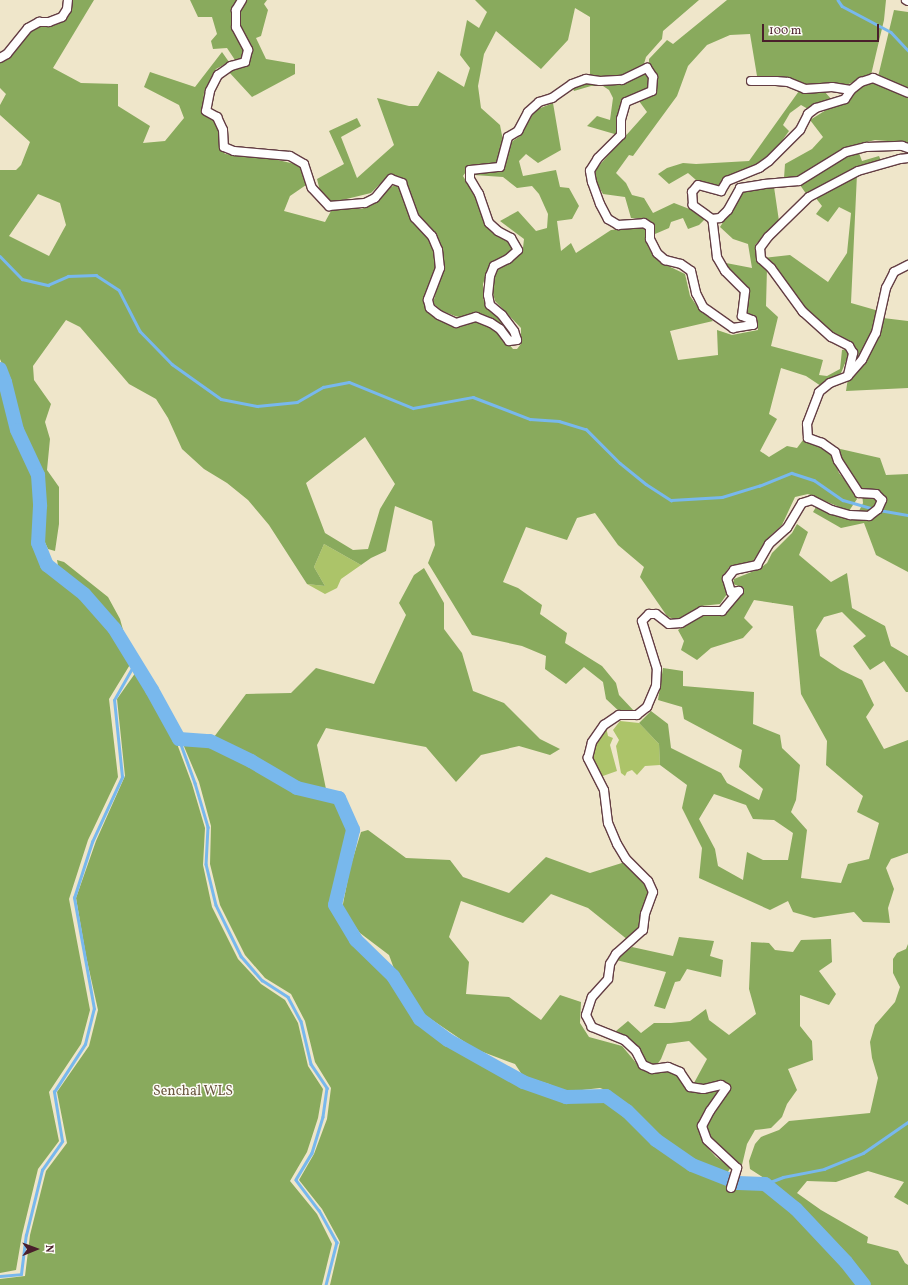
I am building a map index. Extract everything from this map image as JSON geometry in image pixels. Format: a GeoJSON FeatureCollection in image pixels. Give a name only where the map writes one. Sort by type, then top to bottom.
{"type":"FeatureCollection","features":[{"type":"Feature","properties":{"kind":"street"},"geometry":{"type":"LineString","coordinates":[[0,58],[7,54],[28,28],[39,22],[49,22],[62,17],[67,9],[68,0]]}},
{"type":"Feature","properties":{"kind":"street"},"geometry":{"type":"LineString","coordinates":[[242,0],[236,10],[236,27],[248,50],[246,62],[231,66],[218,75],[210,91],[206,111],[217,116],[223,130],[224,147],[234,151],[290,156],[304,164],[312,188],[329,206],[365,203],[375,198],[391,179],[402,183],[415,218],[432,236],[438,250],[440,268],[428,300],[430,308],[439,315],[456,323],[476,317],[500,329],[509,342],[517,340],[514,331],[502,315],[490,305],[488,295],[490,276],[494,266],[508,259],[518,250],[511,238],[498,231],[489,223],[479,194],[470,179],[470,170],[500,167],[508,137],[518,131],[528,112],[538,102],[552,98],[572,84],[586,79],[600,81],[622,80],[646,68],[653,77],[652,91],[626,102],[621,119],[621,135],[598,158],[590,171],[592,182],[600,204],[608,219],[618,225],[644,222],[650,227],[650,239],[657,253],[665,260],[681,264],[691,271],[696,293],[703,307],[733,328],[753,326],[752,320],[742,316],[745,291],[725,271],[717,257],[712,219]]}},
{"type":"Feature","properties":{"kind":"street"},"geometry":{"type":"LineString","coordinates":[[908,93],[873,78],[861,82],[851,90],[845,99],[816,108],[808,114],[800,130],[769,161],[759,168],[727,181],[721,191],[698,185],[692,192],[693,205],[712,219],[720,218],[728,210],[740,188],[799,181],[846,152],[866,147],[902,146],[908,148]]}},
{"type":"Feature","properties":{"kind":"street"},"geometry":{"type":"LineString","coordinates":[[751,81],[788,82],[805,89],[832,86],[851,90]]}},
{"type":"Feature","properties":{"kind":"street"},"geometry":{"type":"LineString","coordinates":[[848,376],[853,353],[849,346],[831,336],[803,312],[771,268],[762,259],[760,248],[792,212],[808,197],[858,171],[900,158],[908,158]]}},
{"type":"Feature","properties":{"kind":"street"},"geometry":{"type":"LineString","coordinates":[[731,1188],[737,1168],[706,1140],[702,1126],[710,1111],[720,1100],[726,1088],[721,1085],[703,1089],[690,1087],[680,1072],[668,1067],[652,1069],[643,1065],[636,1051],[624,1040],[592,1027],[586,1015],[592,997],[608,979],[610,964],[616,954],[643,930],[645,914],[653,892],[648,881],[626,859],[617,844],[608,823],[604,790],[588,758],[592,742],[604,725],[619,715],[637,715],[647,707],[656,686],[657,669],[642,621],[649,614],[656,614],[669,624],[681,623],[702,611],[722,612],[739,591],[731,592],[727,579],[734,570],[757,565],[769,544],[787,528],[802,504],[812,500],[832,510],[869,516],[878,509],[882,500],[876,494],[859,493],[838,461],[835,452],[822,443],[808,438],[807,424],[819,392],[830,383],[848,376],[862,360],[876,333],[886,288],[894,272],[908,265]]}},
{"type":"Feature","properties":{"kind":"green space"},"geometry":{"type":"Polygon","coordinates":[[[71,0],[94,0],[53,68],[81,83],[118,84],[118,106],[150,126],[143,143],[165,141],[184,118],[179,105],[144,87],[150,72],[195,87],[222,52],[229,62],[216,69],[204,92],[203,114],[216,122],[221,132],[221,147],[225,154],[265,157],[295,164],[300,168],[306,185],[290,196],[284,211],[325,222],[331,211],[350,207],[361,209],[372,205],[387,189],[395,185],[401,187],[432,241],[438,264],[426,304],[430,314],[457,328],[475,322],[496,329],[513,349],[517,349],[521,344],[521,328],[495,301],[492,289],[493,277],[496,271],[516,258],[523,248],[524,239],[500,221],[518,211],[536,231],[547,228],[548,214],[539,194],[532,186],[517,188],[503,177],[474,175],[476,172],[502,170],[510,143],[520,136],[533,114],[538,109],[553,103],[561,150],[538,163],[526,154],[519,161],[523,176],[556,170],[560,187],[569,188],[579,206],[572,219],[557,221],[561,251],[571,243],[576,253],[611,230],[645,227],[648,247],[653,255],[662,263],[685,274],[690,296],[699,309],[713,321],[670,331],[678,360],[718,355],[717,330],[732,335],[758,330],[758,322],[747,314],[747,287],[729,269],[726,263],[752,268],[748,244],[733,239],[720,227],[743,191],[774,187],[779,221],[755,245],[758,261],[767,268],[766,306],[778,317],[771,346],[823,360],[819,375],[827,376],[840,369],[842,350],[846,349],[848,356],[841,373],[821,386],[806,376],[781,368],[769,414],[777,419],[760,451],[769,457],[787,446],[797,448],[803,440],[821,447],[832,455],[839,473],[854,491],[857,499],[849,511],[808,494],[795,497],[782,525],[769,537],[753,561],[730,566],[723,576],[727,594],[720,604],[701,606],[677,621],[667,616],[640,577],[644,567],[618,545],[595,513],[577,518],[567,540],[526,527],[503,582],[518,588],[542,605],[540,614],[567,633],[565,643],[602,666],[616,683],[619,695],[635,712],[621,713],[606,699],[603,682],[584,667],[566,684],[545,669],[546,656],[522,646],[472,635],[428,563],[435,545],[432,521],[395,506],[386,551],[371,558],[361,565],[324,544],[314,567],[325,586],[307,584],[269,525],[248,500],[227,483],[204,469],[182,449],[168,418],[156,399],[129,384],[80,327],[66,320],[33,366],[34,380],[51,404],[45,422],[50,439],[47,470],[59,487],[59,524],[55,551],[48,549],[42,536],[43,504],[41,473],[20,428],[9,381],[0,359],[0,170],[16,170],[21,165],[30,142],[0,115],[0,105],[6,94],[0,88],[0,61],[29,30],[63,17],[71,0]],[[38,194],[9,236],[49,256],[66,225],[60,203],[38,194]],[[365,437],[306,483],[325,533],[353,550],[368,549],[380,509],[395,484],[365,437]]]}},
{"type":"Feature","properties":{"kind":"green space"},"geometry":{"type":"Polygon","coordinates":[[[190,0],[239,0],[233,10],[245,51],[243,59],[235,60],[227,48],[213,49],[211,41],[217,34],[212,17],[198,17],[190,0]]]}},
{"type":"Feature","properties":{"kind":"green space"},"geometry":{"type":"Polygon","coordinates":[[[244,0],[267,0],[264,4],[268,10],[261,36],[256,38],[266,59],[295,64],[295,74],[252,97],[228,71],[246,62],[239,25],[239,10],[244,0]]]}},
{"type":"Feature","properties":{"kind":"green space"},"geometry":{"type":"Polygon","coordinates":[[[475,0],[699,0],[663,31],[662,39],[646,57],[643,67],[620,78],[590,77],[590,17],[575,8],[568,40],[541,69],[496,31],[484,54],[478,86],[481,108],[500,125],[504,146],[498,165],[468,169],[463,176],[473,192],[486,226],[511,241],[514,249],[487,272],[483,284],[483,299],[488,307],[504,323],[512,339],[501,324],[487,317],[475,313],[463,318],[455,316],[442,311],[433,303],[443,267],[418,217],[406,183],[399,176],[388,176],[371,193],[330,203],[320,191],[317,179],[344,164],[329,131],[357,118],[361,126],[341,137],[357,178],[394,145],[377,98],[409,106],[418,106],[438,71],[464,87],[470,68],[460,55],[467,20],[479,28],[487,12],[475,0]]]}},
{"type":"Feature","properties":{"kind":"green space"},"geometry":{"type":"Polygon","coordinates":[[[727,0],[886,0],[884,20],[871,75],[846,85],[806,85],[785,78],[757,76],[750,34],[730,35],[707,45],[688,66],[677,96],[633,156],[629,155],[616,173],[626,183],[632,195],[644,198],[653,213],[674,203],[692,210],[705,219],[699,225],[688,229],[683,218],[671,222],[669,228],[655,234],[652,223],[643,219],[631,218],[625,197],[603,194],[595,181],[596,169],[647,112],[639,101],[654,94],[657,78],[649,65],[649,59],[667,40],[673,44],[727,0]]]}},
{"type":"Feature","properties":{"kind":"green space"},"geometry":{"type":"Polygon","coordinates":[[[894,10],[908,12],[908,145],[900,142],[875,140],[843,148],[798,179],[784,178],[785,164],[812,149],[823,137],[810,120],[831,107],[848,102],[856,92],[865,85],[877,81],[894,10]]]}},
{"type":"Feature","properties":{"kind":"green space"},"geometry":{"type":"Polygon","coordinates":[[[647,72],[651,78],[649,90],[623,102],[618,135],[587,126],[597,116],[610,120],[613,98],[609,90],[603,86],[591,86],[574,91],[572,86],[586,82],[599,83],[647,72]]]}},
{"type":"Feature","properties":{"kind":"green space"},"geometry":{"type":"Polygon","coordinates":[[[799,91],[824,91],[832,100],[808,109],[801,105],[790,113],[783,125],[789,131],[779,145],[755,167],[726,177],[719,187],[696,180],[688,173],[669,184],[658,174],[667,168],[683,163],[696,164],[749,161],[799,91]]]}},
{"type":"Feature","properties":{"kind":"green space"},"geometry":{"type":"Polygon","coordinates":[[[859,153],[862,161],[879,156],[882,163],[807,195],[800,185],[847,154],[859,153]]]}},
{"type":"Feature","properties":{"kind":"green space"},"geometry":{"type":"Polygon","coordinates":[[[857,174],[851,303],[879,311],[873,333],[859,360],[851,370],[855,353],[804,311],[763,258],[790,255],[828,282],[847,253],[851,213],[839,207],[828,222],[816,214],[822,206],[815,197],[857,174]]]}},
{"type":"Feature","properties":{"kind":"green space"},"geometry":{"type":"Polygon","coordinates":[[[883,318],[908,321],[908,388],[846,391],[848,378],[878,334],[883,318]]]}},
{"type":"Feature","properties":{"kind":"green space"},"geometry":{"type":"Polygon","coordinates":[[[0,378],[14,432],[34,477],[37,505],[35,543],[44,567],[82,597],[112,631],[131,663],[109,699],[118,777],[88,840],[69,899],[90,1010],[81,1044],[49,1092],[59,1141],[38,1169],[22,1235],[16,1270],[0,1273],[0,378]]]}},
{"type":"Feature","properties":{"kind":"green space"},"geometry":{"type":"Polygon","coordinates":[[[836,448],[880,458],[886,475],[908,474],[908,572],[876,555],[864,523],[841,528],[813,512],[816,507],[830,514],[840,516],[858,513],[863,503],[862,493],[844,469],[836,448]]]}},
{"type":"Feature","properties":{"kind":"green space"},"geometry":{"type":"Polygon","coordinates":[[[797,524],[808,532],[799,555],[831,582],[847,573],[852,608],[885,626],[891,646],[908,656],[908,692],[906,692],[884,661],[870,670],[853,646],[866,636],[842,612],[824,617],[816,630],[820,656],[841,670],[862,680],[874,705],[866,717],[884,749],[908,740],[908,853],[891,859],[886,868],[894,889],[888,908],[890,923],[863,922],[854,912],[814,918],[793,912],[788,901],[770,910],[699,878],[702,848],[682,808],[687,785],[660,765],[659,744],[639,723],[651,711],[668,724],[671,748],[721,773],[727,783],[759,800],[763,789],[739,767],[742,750],[684,719],[682,707],[658,700],[663,668],[683,671],[683,686],[754,692],[753,724],[780,735],[782,748],[800,765],[796,800],[791,812],[807,830],[801,878],[841,883],[848,864],[869,859],[879,823],[857,812],[863,796],[826,765],[827,741],[801,694],[793,606],[754,600],[744,618],[753,627],[743,638],[711,648],[697,660],[681,650],[684,641],[678,630],[699,617],[725,612],[740,596],[744,588],[733,584],[734,579],[759,569],[767,563],[772,553],[792,533],[797,524]],[[714,794],[699,819],[715,849],[718,866],[743,880],[747,852],[763,860],[788,860],[793,833],[774,820],[753,819],[746,805],[714,794]]]}},
{"type":"Feature","properties":{"kind":"green space"},"geometry":{"type":"Polygon","coordinates":[[[324,544],[361,565],[341,579],[337,588],[325,594],[307,584],[325,586],[314,567],[324,544]]]}},
{"type":"Feature","properties":{"kind":"green space"},"geometry":{"type":"Polygon","coordinates":[[[57,560],[64,562],[108,597],[120,619],[125,637],[86,592],[59,571],[57,560]]]}},
{"type":"Feature","properties":{"kind":"green space"},"geometry":{"type":"Polygon","coordinates":[[[424,568],[444,603],[444,629],[462,653],[473,691],[504,703],[540,739],[560,749],[550,755],[519,746],[481,755],[456,782],[426,747],[326,728],[317,745],[326,789],[295,783],[214,737],[246,694],[291,693],[316,668],[374,684],[406,615],[399,603],[414,575],[424,568]]]}},
{"type":"Feature","properties":{"kind":"green space","name":"Senchal WLS"},"geometry":{"type":"Polygon","coordinates":[[[136,672],[150,693],[176,741],[192,784],[205,828],[203,865],[212,907],[238,959],[261,984],[285,1000],[298,1023],[308,1066],[323,1089],[318,1118],[307,1152],[290,1181],[317,1214],[332,1244],[322,1285],[0,1285],[0,1279],[25,1276],[30,1235],[46,1171],[67,1143],[57,1092],[89,1046],[98,1010],[86,956],[76,898],[96,841],[125,776],[117,699],[136,672]]]}},
{"type":"Feature","properties":{"kind":"green space"},"geometry":{"type":"Polygon","coordinates":[[[620,721],[639,723],[659,744],[660,765],[645,766],[637,775],[632,770],[627,772],[625,776],[621,773],[616,746],[619,740],[613,730],[620,721]]]}},
{"type":"Feature","properties":{"kind":"green space"},"geometry":{"type":"Polygon","coordinates":[[[606,727],[608,736],[613,738],[610,745],[617,771],[600,777],[590,758],[595,742],[606,727]]]}},
{"type":"Feature","properties":{"kind":"green space"},"geometry":{"type":"Polygon","coordinates":[[[183,744],[210,744],[251,764],[296,791],[338,800],[351,831],[339,866],[330,906],[353,943],[390,979],[418,1022],[447,1044],[522,1086],[566,1101],[606,1099],[654,1144],[691,1168],[739,1188],[764,1188],[795,1212],[845,1265],[860,1285],[330,1285],[340,1242],[322,1209],[299,1180],[314,1154],[327,1119],[331,1088],[315,1062],[305,1021],[291,994],[265,978],[245,955],[220,905],[210,864],[211,826],[199,782],[183,744]]]}},
{"type":"Feature","properties":{"kind":"green space"},"geometry":{"type":"Polygon","coordinates":[[[368,830],[406,858],[450,860],[463,877],[509,893],[546,857],[590,873],[625,862],[645,883],[649,894],[638,930],[628,940],[588,908],[551,894],[523,923],[461,901],[449,937],[469,962],[466,994],[509,997],[541,1020],[560,995],[581,1002],[580,1023],[589,1037],[622,1046],[642,1070],[653,1073],[669,1072],[679,1075],[688,1090],[721,1089],[699,1127],[706,1146],[716,1157],[731,1167],[726,1175],[693,1161],[659,1137],[611,1092],[600,1088],[564,1092],[549,1084],[523,1076],[515,1064],[475,1049],[422,1013],[396,974],[389,955],[360,933],[342,909],[350,868],[361,832],[368,830]]]}},
{"type":"Feature","properties":{"kind":"green space"},"geometry":{"type":"Polygon","coordinates":[[[679,937],[714,941],[710,956],[723,960],[721,977],[687,969],[680,981],[675,982],[665,1009],[654,1006],[666,972],[616,960],[632,947],[673,956],[679,937]]]}},
{"type":"Feature","properties":{"kind":"green space"},"geometry":{"type":"Polygon","coordinates":[[[831,939],[832,962],[819,971],[836,994],[829,1005],[800,995],[800,1026],[812,1041],[813,1060],[788,1069],[797,1090],[787,1104],[782,1117],[771,1128],[755,1130],[747,1144],[742,1165],[710,1139],[707,1130],[707,1123],[729,1092],[727,1084],[702,1086],[694,1083],[707,1059],[689,1041],[667,1044],[661,1059],[656,1066],[646,1063],[641,1051],[616,1031],[628,1021],[641,1033],[654,1023],[690,1021],[706,1009],[709,1020],[729,1035],[756,1014],[749,989],[751,942],[769,943],[775,950],[793,952],[801,940],[831,939]]]}},
{"type":"Feature","properties":{"kind":"green space"},"geometry":{"type":"Polygon","coordinates":[[[908,944],[908,1205],[894,1197],[904,1182],[868,1171],[836,1182],[807,1181],[797,1193],[821,1210],[868,1237],[867,1243],[898,1251],[905,1263],[908,1265],[908,1285],[868,1285],[847,1256],[775,1185],[750,1169],[749,1161],[755,1144],[761,1137],[779,1130],[789,1121],[870,1113],[878,1078],[872,1058],[870,1042],[875,1025],[895,1002],[900,987],[893,973],[893,959],[897,953],[906,949],[908,944]]]}},
{"type":"Feature","properties":{"kind":"waterway"},"geometry":{"type":"LineString","coordinates":[[838,0],[842,6],[891,32],[908,50]]}},
{"type":"Feature","properties":{"kind":"waterway"},"geometry":{"type":"LineString","coordinates":[[0,256],[22,279],[48,285],[68,276],[96,275],[119,290],[140,331],[172,364],[221,399],[257,406],[297,402],[323,387],[349,382],[413,408],[473,397],[530,419],[559,421],[586,429],[620,463],[646,484],[671,500],[722,497],[759,486],[792,473],[814,480],[843,500],[874,509]]}},
{"type":"Feature","properties":{"kind":"waterway"},"geometry":{"type":"LineString","coordinates":[[0,369],[5,382],[17,430],[38,475],[40,506],[38,543],[47,565],[84,594],[114,628],[152,690],[179,739],[210,741],[251,761],[297,788],[339,798],[353,830],[335,905],[356,940],[393,976],[420,1019],[448,1040],[523,1082],[566,1097],[606,1096],[627,1111],[656,1140],[692,1165],[738,1183],[765,1184],[796,1209],[846,1262],[864,1285]]}},
{"type":"Feature","properties":{"kind":"waterway"},"geometry":{"type":"LineString","coordinates":[[879,510],[908,515]]}},
{"type":"Feature","properties":{"kind":"waterway"},"geometry":{"type":"LineString","coordinates":[[0,1276],[21,1274],[26,1235],[42,1170],[62,1141],[54,1092],[85,1044],[94,1009],[74,898],[92,842],[122,777],[114,700],[135,663]]}},
{"type":"Feature","properties":{"kind":"waterway"},"geometry":{"type":"LineString","coordinates":[[179,739],[195,783],[208,827],[206,864],[216,905],[241,956],[262,980],[288,997],[301,1021],[311,1064],[327,1088],[323,1117],[312,1153],[296,1180],[319,1210],[337,1242],[326,1285]]}},
{"type":"Feature","properties":{"kind":"waterway"},"geometry":{"type":"LineString","coordinates":[[765,1184],[783,1177],[824,1169],[863,1153],[908,1122]]}}]}
